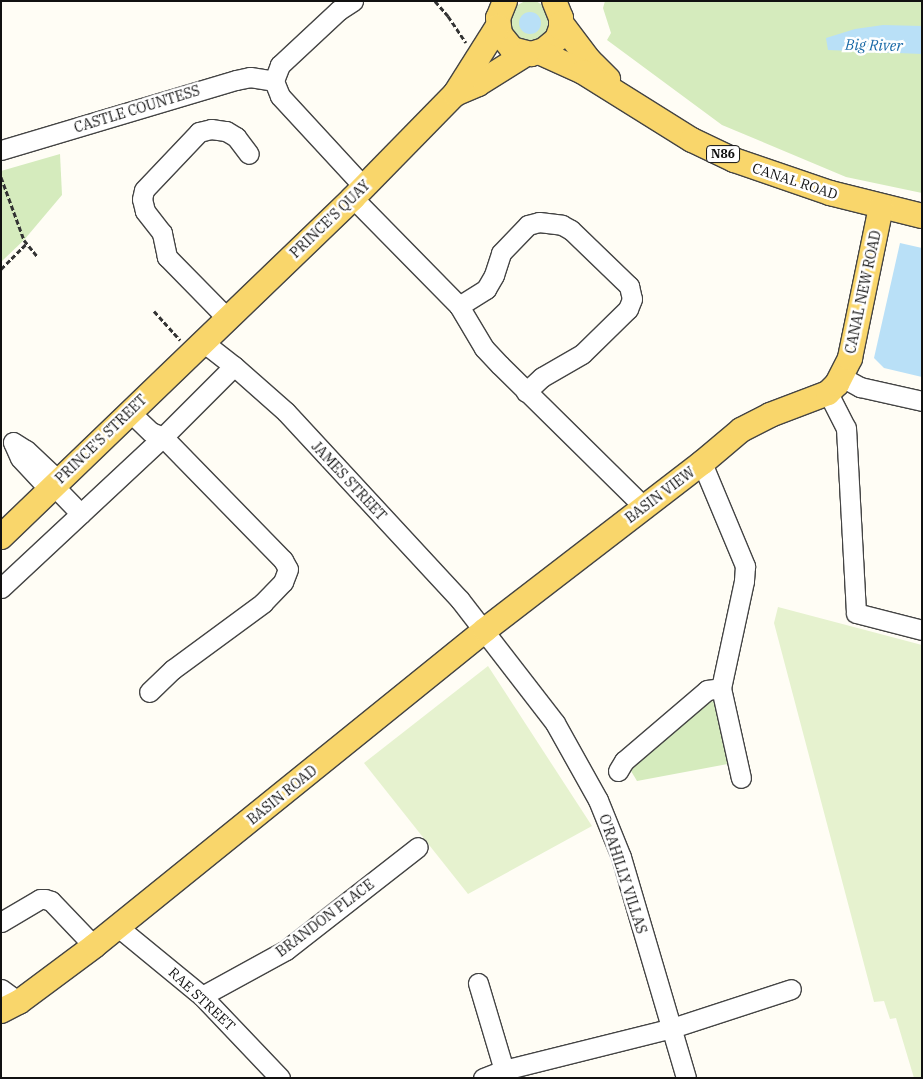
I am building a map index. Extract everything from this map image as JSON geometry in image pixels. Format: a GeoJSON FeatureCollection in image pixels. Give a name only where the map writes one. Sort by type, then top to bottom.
{"type":"FeatureCollection","features":[{"type":"Feature","properties":{"kind":"main road","name":"PRINCE'S QUAY"},"geometry":{"type":"LineString","coordinates":[[197,347],[358,193],[455,94],[477,60],[499,10]]}},
{"type":"Feature","properties":{"kind":"main road","name":"N86"},"geometry":{"type":"LineString","coordinates":[[499,10],[506,44],[512,49],[532,53],[583,72],[625,96]]}},
{"type":"Feature","properties":{"kind":"main road","name":"N86"},"geometry":{"type":"LineString","coordinates":[[532,53],[551,46],[557,39],[560,10]]}},
{"type":"Feature","properties":{"kind":"main road","name":"N86"},"geometry":{"type":"LineString","coordinates":[[560,10],[589,60],[625,96]]}},
{"type":"Feature","properties":{"kind":"main road","name":"PRINCE'S QUAY"},"geometry":{"type":"LineString","coordinates":[[455,94],[478,84],[532,53]]}},
{"type":"Feature","properties":{"kind":"main road","name":"CANAL ROAD"},"geometry":{"type":"LineString","coordinates":[[625,96],[692,140],[734,160],[784,179],[880,207],[922,216]]}},
{"type":"Feature","properties":{"kind":"main road","name":"CANAL NEW ROAD"},"geometry":{"type":"LineString","coordinates":[[834,384],[850,358],[880,207]]}},
{"type":"Feature","properties":{"kind":"main road","name":"PRINCE'S STREET"},"geometry":{"type":"LineString","coordinates":[[1,537],[197,347]]}},
{"type":"Feature","properties":{"kind":"main road","name":"BASIN VIEW"},"geometry":{"type":"LineString","coordinates":[[485,630],[702,463],[741,430],[834,384]]}},
{"type":"Feature","properties":{"kind":"main road","name":"BASIN ROAD"},"geometry":{"type":"LineString","coordinates":[[7,1001],[86,952],[485,630]]}},
{"type":"Feature","properties":{"kind":"street"},"geometry":{"type":"LineString","coordinates":[[344,4],[280,65],[274,80],[280,96],[358,193],[459,306],[484,348],[526,392],[644,507]]}},
{"type":"Feature","properties":{"kind":"street","name":"CASTLE COUNTESS"},"geometry":{"type":"LineString","coordinates":[[1,150],[236,80],[250,77],[274,80]]}},
{"type":"Feature","properties":{"kind":"street"},"geometry":{"type":"LineString","coordinates":[[227,318],[168,257],[162,233],[145,211],[142,199],[144,190],[199,132],[211,129],[226,131],[236,137],[249,154]]}},
{"type":"Feature","properties":{"kind":"street"},"geometry":{"type":"LineString","coordinates":[[459,306],[486,289],[494,275],[501,253],[528,225],[539,222],[562,225],[570,230],[629,286],[632,299],[628,309],[582,354],[542,377],[526,392]]}},
{"type":"Feature","properties":{"kind":"street","name":"JAMES STREET"},"geometry":{"type":"LineString","coordinates":[[197,347],[234,366],[286,412],[485,630]]}},
{"type":"Feature","properties":{"kind":"street"},"geometry":{"type":"LineString","coordinates":[[1,588],[163,437],[234,366]]}},
{"type":"Feature","properties":{"kind":"street"},"geometry":{"type":"LineString","coordinates":[[922,401],[860,387],[834,384],[846,428],[856,613],[922,630]]}},
{"type":"Feature","properties":{"kind":"street"},"geometry":{"type":"LineString","coordinates":[[130,412],[151,432],[163,437],[283,560],[288,569],[283,582],[263,604],[174,669],[149,692]]}},
{"type":"Feature","properties":{"kind":"street"},"geometry":{"type":"LineString","coordinates":[[702,463],[745,566],[744,581],[721,688],[742,778]]}},
{"type":"Feature","properties":{"kind":"street"},"geometry":{"type":"LineString","coordinates":[[54,485],[81,514]]}},
{"type":"Feature","properties":{"kind":"street","name":"O'RAHILLY VILLAS"},"geometry":{"type":"LineString","coordinates":[[485,630],[555,723],[598,800],[620,857],[686,1078]]}},
{"type":"Feature","properties":{"kind":"street"},"geometry":{"type":"LineString","coordinates":[[618,771],[624,761],[708,690],[721,688]]}},
{"type":"Feature","properties":{"kind":"street","name":"BRANDON PLACE"},"geometry":{"type":"LineString","coordinates":[[202,996],[286,950],[418,847]]}},
{"type":"Feature","properties":{"kind":"street"},"geometry":{"type":"LineString","coordinates":[[1,922],[45,899],[52,901],[86,952]]}},
{"type":"Feature","properties":{"kind":"street","name":"RAE STREET"},"geometry":{"type":"LineString","coordinates":[[118,927],[202,996],[280,1078]]}},
{"type":"Feature","properties":{"kind":"street"},"geometry":{"type":"LineString","coordinates":[[478,983],[504,1070]]}},
{"type":"Feature","properties":{"kind":"street"},"geometry":{"type":"LineString","coordinates":[[483,1078],[504,1070],[672,1028],[791,989]]}},
{"type":"Feature","properties":{"kind":"path"},"geometry":{"type":"LineString","coordinates":[[436,1],[477,60]]}},
{"type":"Feature","properties":{"kind":"path"},"geometry":{"type":"LineString","coordinates":[[1,177],[27,244],[38,257]]}},
{"type":"Feature","properties":{"kind":"path"},"geometry":{"type":"LineString","coordinates":[[1,269],[27,244]]}},
{"type":"Feature","properties":{"kind":"path"},"geometry":{"type":"LineString","coordinates":[[154,311],[197,347]]}},
{"type":"Feature","properties":{"kind":"green space"},"geometry":{"type":"Polygon","coordinates":[[[525,1],[536,1],[547,8],[552,21],[543,41],[522,43],[508,28],[510,13],[514,7],[525,1]]]}},
{"type":"Feature","properties":{"kind":"green space"},"geometry":{"type":"Polygon","coordinates":[[[605,1],[922,1],[922,193],[846,177],[722,125],[607,40],[611,33],[603,8],[605,1]]]}},
{"type":"Feature","properties":{"kind":"green space"},"geometry":{"type":"Polygon","coordinates":[[[60,154],[62,195],[24,240],[1,262],[1,171],[60,154]]]}},
{"type":"Feature","properties":{"kind":"green space"},"geometry":{"type":"Polygon","coordinates":[[[778,607],[922,645],[922,1078],[914,1078],[896,1018],[890,1019],[884,1001],[874,1002],[774,623],[778,607]]]}},
{"type":"Feature","properties":{"kind":"green space"},"geometry":{"type":"Polygon","coordinates":[[[488,666],[592,826],[468,894],[364,763],[488,666]]]}},
{"type":"Feature","properties":{"kind":"green space"},"geometry":{"type":"Polygon","coordinates":[[[711,701],[715,702],[733,763],[637,781],[631,771],[630,764],[711,701]]]}},
{"type":"Feature","properties":{"kind":"water"},"geometry":{"type":"Polygon","coordinates":[[[530,12],[538,15],[541,23],[538,31],[530,34],[522,31],[519,23],[522,15],[530,12]]]}},
{"type":"Feature","properties":{"kind":"water","name":"Big River"},"geometry":{"type":"Polygon","coordinates":[[[883,25],[922,26],[922,54],[828,50],[826,38],[855,29],[883,25]]]}},
{"type":"Feature","properties":{"kind":"water"},"geometry":{"type":"Polygon","coordinates":[[[900,243],[922,248],[922,377],[884,368],[874,358],[900,243]]]}}]}
